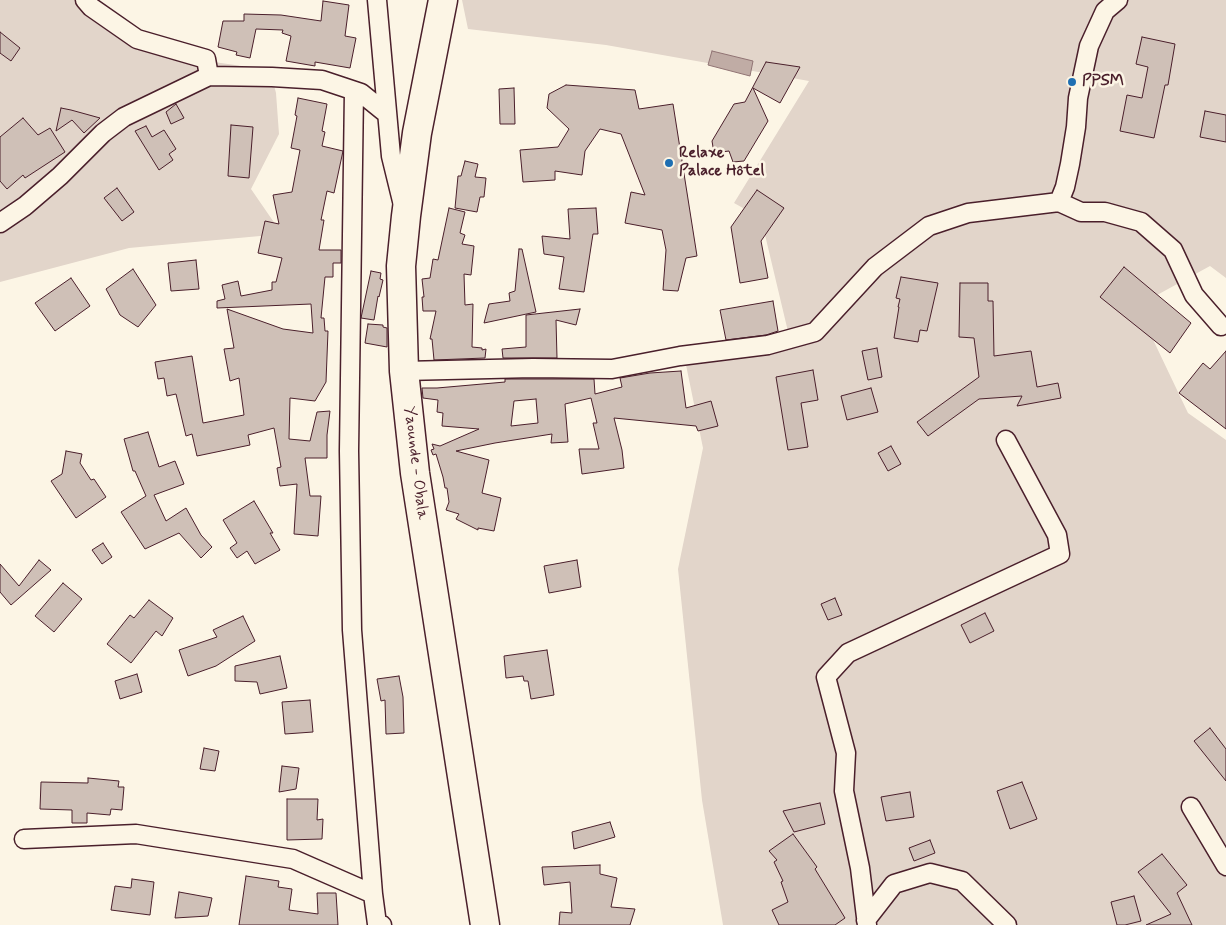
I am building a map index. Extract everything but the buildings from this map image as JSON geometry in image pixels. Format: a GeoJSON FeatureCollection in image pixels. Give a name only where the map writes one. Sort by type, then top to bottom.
{"type":"FeatureCollection","features":[{"type":"Feature","properties":{"kind":"highway","name":"Yaounde - Obala"},"geometry":{"type":"LineString","coordinates":[[443,0],[418,133],[406,216],[401,266],[404,371],[415,473],[485,925]]}},
{"type":"Feature","properties":{"kind":"street"},"geometry":{"type":"LineString","coordinates":[[85,0],[91,7],[138,39],[206,59],[209,76]]}},
{"type":"Feature","properties":{"kind":"street"},"geometry":{"type":"LineString","coordinates":[[377,0],[391,156],[406,216]]}},
{"type":"Feature","properties":{"kind":"street"},"geometry":{"type":"LineString","coordinates":[[1059,202],[1063,195],[1068,172],[1076,127],[1078,98],[1089,46],[1105,11],[1118,0]]}},
{"type":"Feature","properties":{"kind":"street"},"geometry":{"type":"LineString","coordinates":[[0,223],[25,206],[60,176],[103,133],[124,117],[209,76],[322,80],[361,93],[388,114]]}},
{"type":"Feature","properties":{"kind":"street"},"geometry":{"type":"LineString","coordinates":[[354,90],[349,451],[352,630],[373,894],[377,924],[382,925]]}},
{"type":"Feature","properties":{"kind":"street"},"geometry":{"type":"LineString","coordinates":[[404,371],[533,368],[612,369],[680,356],[768,345],[815,332],[875,267],[929,226],[968,213],[1059,202],[1081,212],[1105,212],[1141,222],[1173,250],[1194,295],[1221,326]]}},
{"type":"Feature","properties":{"kind":"street"},"geometry":{"type":"LineString","coordinates":[[866,923],[860,868],[844,791],[846,753],[826,677],[848,653],[1060,554],[1057,535],[1006,440]]}},
{"type":"Feature","properties":{"kind":"street"},"geometry":{"type":"LineString","coordinates":[[1191,807],[1226,866]]}},
{"type":"Feature","properties":{"kind":"street"},"geometry":{"type":"LineString","coordinates":[[24,839],[146,835],[293,859],[373,894]]}},
{"type":"Feature","properties":{"kind":"street"},"geometry":{"type":"LineString","coordinates":[[866,923],[894,884],[930,873],[962,881],[1007,925]]}},
{"type":"Feature","properties":{"kind":"shaded area"},"geometry":{"type":"Polygon","coordinates":[[[0,0],[87,0],[137,38],[207,61],[270,70],[276,93],[279,134],[251,189],[282,234],[129,248],[0,282],[0,0]]]}},
{"type":"Feature","properties":{"kind":"shaded area"},"geometry":{"type":"Polygon","coordinates":[[[462,0],[1226,0],[1226,278],[1210,266],[1137,306],[1188,413],[1226,440],[1226,925],[723,925],[702,800],[678,569],[703,448],[685,360],[790,340],[761,218],[734,203],[809,81],[606,45],[468,29],[462,0]]]}},
{"type":"Feature","properties":{"kind":"shaded area"},"geometry":{"type":"Polygon","coordinates":[[[712,51],[753,61],[750,76],[708,65],[712,51]]]}},
{"type":"Feature","properties":{"kind":"place","name":"PPSM"},"geometry":{"type":"Point","coordinates":[1072,82]}},
{"type":"Feature","properties":{"kind":"place","name":"Relaxe Palace Hôtel"},"geometry":{"type":"Point","coordinates":[669,163]}}]}
